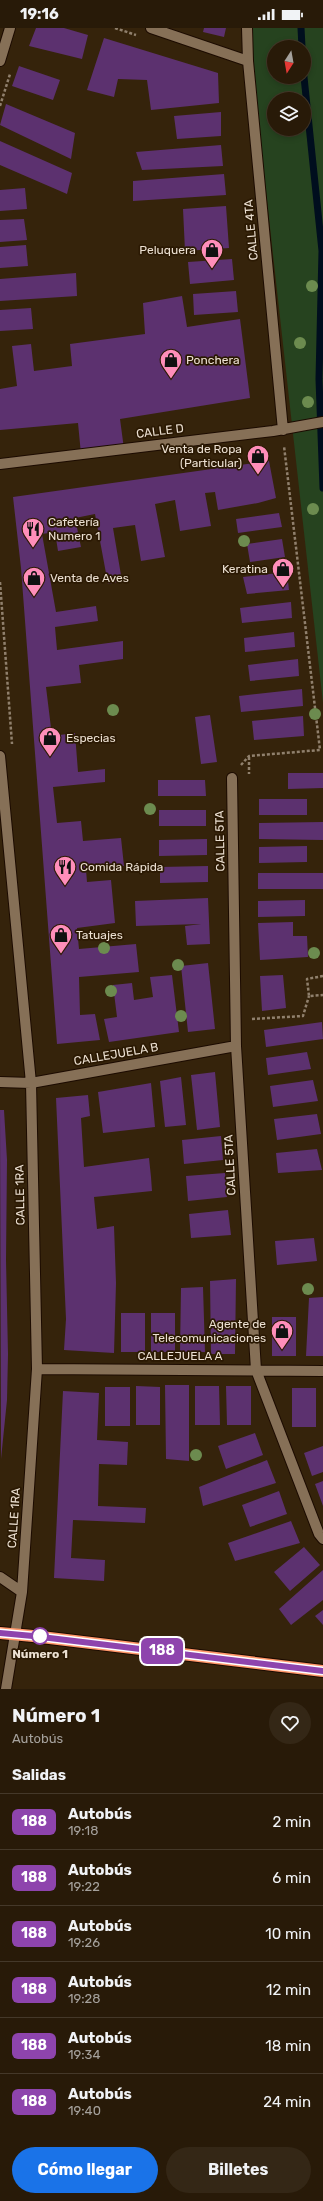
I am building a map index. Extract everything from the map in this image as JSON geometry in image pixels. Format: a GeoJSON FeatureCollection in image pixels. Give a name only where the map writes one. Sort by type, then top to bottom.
{"type":"FeatureCollection","features":[{"type":"Feature","properties":{"kind":"highway"},"geometry":{"type":"LineString","coordinates":[[0,1633],[323,1671]]}},
{"type":"Feature","properties":{"kind":"street"},"geometry":{"type":"LineString","coordinates":[[0,61],[10,28]]}},
{"type":"Feature","properties":{"kind":"street"},"geometry":{"type":"LineString","coordinates":[[151,28],[248,61]]}},
{"type":"Feature","properties":{"kind":"street","name":"CALLE 4TA"},"geometry":{"type":"LineString","coordinates":[[247,28],[248,61],[283,430]]}},
{"type":"Feature","properties":{"kind":"street","name":"CALLE D"},"geometry":{"type":"LineString","coordinates":[[0,464],[283,430],[323,422]]}},
{"type":"Feature","properties":{"kind":"street","name":"CALLE 1RA"},"geometry":{"type":"LineString","coordinates":[[0,756],[1,787],[31,1083],[37,1369],[22,1592],[6,1689]]}},
{"type":"Feature","properties":{"kind":"street","name":"CALLE 5TA"},"geometry":{"type":"LineString","coordinates":[[232,778],[236,1046],[256,1370],[319,1534],[323,1539]]}},
{"type":"Feature","properties":{"kind":"street","name":"CALLEJUELA B"},"geometry":{"type":"LineString","coordinates":[[0,1082],[31,1083],[236,1046]]}},
{"type":"Feature","properties":{"kind":"street","name":"CALLEJUELA A"},"geometry":{"type":"LineString","coordinates":[[37,1369],[323,1371]]}},
{"type":"Feature","properties":{"kind":"street"},"geometry":{"type":"LineString","coordinates":[[0,1577],[22,1592]]}},
{"type":"Feature","properties":{"kind":"path"},"geometry":{"type":"LineString","coordinates":[[115,28],[143,38]]}},
{"type":"Feature","properties":{"kind":"path"},"geometry":{"type":"LineString","coordinates":[[232,778],[249,756],[321,750],[283,430]]}},
{"type":"Feature","properties":{"kind":"path"},"geometry":{"type":"LineString","coordinates":[[249,756],[249,780]]}},
{"type":"Feature","properties":{"kind":"path"},"geometry":{"type":"LineString","coordinates":[[236,1028],[252,1019],[303,1016],[310,996],[307,979],[323,976]]}},
{"type":"Feature","properties":{"kind":"path"},"geometry":{"type":"LineString","coordinates":[[310,996],[323,995]]}},
{"type":"Feature","properties":{"kind":"path"},"geometry":{"type":"LineString","coordinates":[[252,1011],[253,1026]]}},
{"type":"Feature","properties":{"kind":"green space"},"geometry":{"type":"Polygon","coordinates":[[[251,28],[323,28],[323,703],[251,57],[251,28]]]}},
{"type":"Feature","properties":{"kind":"building"},"geometry":{"type":"Polygon","coordinates":[[[36,28],[64,28],[88,35],[82,59],[29,46],[36,28]]]}},
{"type":"Feature","properties":{"kind":"building"},"geometry":{"type":"Polygon","coordinates":[[[204,28],[226,28],[224,37],[203,32],[204,28]]]}},
{"type":"Feature","properties":{"kind":"building"},"geometry":{"type":"Polygon","coordinates":[[[104,38],[218,73],[219,103],[151,110],[147,80],[118,79],[114,97],[87,90],[104,38]]]}},
{"type":"Feature","properties":{"kind":"building"},"geometry":{"type":"Polygon","coordinates":[[[19,66],[60,80],[53,100],[12,86],[19,66]]]}},
{"type":"Feature","properties":{"kind":"building"},"geometry":{"type":"Polygon","coordinates":[[[6,104],[75,133],[71,159],[0,125],[6,104]]]}},
{"type":"Feature","properties":{"kind":"building"},"geometry":{"type":"Polygon","coordinates":[[[221,112],[221,136],[177,139],[174,116],[221,112]]]}},
{"type":"Feature","properties":{"kind":"building"},"geometry":{"type":"Polygon","coordinates":[[[0,141],[72,173],[67,194],[0,165],[0,141]]]}},
{"type":"Feature","properties":{"kind":"building"},"geometry":{"type":"Polygon","coordinates":[[[221,145],[223,166],[142,170],[136,152],[221,145]]]}},
{"type":"Feature","properties":{"kind":"building"},"geometry":{"type":"Polygon","coordinates":[[[224,174],[226,195],[133,201],[133,181],[224,174]]]}},
{"type":"Feature","properties":{"kind":"building"},"geometry":{"type":"Polygon","coordinates":[[[25,188],[27,209],[0,211],[0,190],[25,188]]]}},
{"type":"Feature","properties":{"kind":"building"},"geometry":{"type":"Polygon","coordinates":[[[226,206],[229,248],[185,251],[183,209],[226,206]]]}},
{"type":"Feature","properties":{"kind":"building"},"geometry":{"type":"Polygon","coordinates":[[[24,219],[27,240],[0,242],[0,220],[24,219]]]}},
{"type":"Feature","properties":{"kind":"building"},"geometry":{"type":"Polygon","coordinates":[[[26,245],[28,266],[0,268],[0,247],[26,245]]]}},
{"type":"Feature","properties":{"kind":"building"},"geometry":{"type":"Polygon","coordinates":[[[232,259],[234,280],[190,284],[188,262],[232,259]]]}},
{"type":"Feature","properties":{"kind":"building"},"geometry":{"type":"Polygon","coordinates":[[[76,273],[77,296],[0,301],[0,279],[76,273]]]}},
{"type":"Feature","properties":{"kind":"building"},"geometry":{"type":"Polygon","coordinates":[[[236,291],[238,312],[194,315],[193,294],[236,291]]]}},
{"type":"Feature","properties":{"kind":"building"},"geometry":{"type":"Polygon","coordinates":[[[182,296],[187,327],[240,319],[250,398],[120,419],[124,449],[81,454],[78,423],[0,430],[0,389],[17,386],[12,346],[31,344],[34,371],[72,366],[70,344],[145,334],[143,303],[182,296]]]}},
{"type":"Feature","properties":{"kind":"building"},"geometry":{"type":"Polygon","coordinates":[[[31,308],[33,329],[0,331],[0,310],[31,308]]]}},
{"type":"Feature","properties":{"kind":"building"},"geometry":{"type":"Polygon","coordinates":[[[269,461],[276,498],[258,503],[218,510],[215,492],[205,493],[211,526],[180,531],[175,500],[155,504],[165,557],[141,561],[135,525],[113,528],[122,581],[108,584],[95,514],[75,518],[81,547],[58,551],[55,532],[42,534],[56,612],[96,606],[98,621],[55,627],[57,650],[123,641],[123,659],[79,665],[81,683],[46,687],[52,736],[75,733],[78,772],[105,769],[105,782],[53,787],[57,823],[81,821],[83,841],[121,838],[124,866],[86,870],[87,882],[111,880],[115,923],[77,928],[79,949],[136,944],[139,972],[79,977],[80,1015],[95,1014],[100,1040],[57,1044],[21,568],[13,497],[269,461]]]}},
{"type":"Feature","properties":{"kind":"building"},"geometry":{"type":"Polygon","coordinates":[[[279,513],[282,527],[238,533],[236,519],[279,513]]]}},
{"type":"Feature","properties":{"kind":"building"},"geometry":{"type":"Polygon","coordinates":[[[282,539],[285,557],[250,562],[247,544],[282,539]]]}},
{"type":"Feature","properties":{"kind":"building"},"geometry":{"type":"Polygon","coordinates":[[[287,572],[289,590],[247,594],[243,577],[287,572]]]}},
{"type":"Feature","properties":{"kind":"building"},"geometry":{"type":"Polygon","coordinates":[[[291,602],[292,618],[242,623],[240,608],[291,602]]]}},
{"type":"Feature","properties":{"kind":"building"},"geometry":{"type":"Polygon","coordinates":[[[294,632],[295,647],[245,652],[244,638],[294,632]]]}},
{"type":"Feature","properties":{"kind":"building"},"geometry":{"type":"Polygon","coordinates":[[[298,659],[299,676],[250,681],[248,665],[298,659]]]}},
{"type":"Feature","properties":{"kind":"building"},"geometry":{"type":"Polygon","coordinates":[[[302,689],[303,706],[241,712],[239,696],[302,689]]]}},
{"type":"Feature","properties":{"kind":"building"},"geometry":{"type":"Polygon","coordinates":[[[210,715],[217,762],[201,764],[195,717],[210,715]]]}},
{"type":"Feature","properties":{"kind":"building"},"geometry":{"type":"Polygon","coordinates":[[[303,716],[304,736],[254,740],[252,721],[303,716]]]}},
{"type":"Feature","properties":{"kind":"building"},"geometry":{"type":"Polygon","coordinates":[[[288,773],[323,773],[323,788],[288,789],[288,773]]]}},
{"type":"Feature","properties":{"kind":"building"},"geometry":{"type":"Polygon","coordinates":[[[158,780],[205,780],[206,796],[158,796],[158,780]]]}},
{"type":"Feature","properties":{"kind":"building"},"geometry":{"type":"Polygon","coordinates":[[[259,799],[307,799],[307,815],[259,815],[259,799]]]}},
{"type":"Feature","properties":{"kind":"building"},"geometry":{"type":"Polygon","coordinates":[[[159,810],[206,810],[206,826],[159,826],[159,810]]]}},
{"type":"Feature","properties":{"kind":"building"},"geometry":{"type":"Polygon","coordinates":[[[323,822],[323,840],[259,839],[259,823],[323,822]]]}},
{"type":"Feature","properties":{"kind":"building"},"geometry":{"type":"Polygon","coordinates":[[[207,839],[207,855],[159,856],[159,840],[207,839]]]}},
{"type":"Feature","properties":{"kind":"building"},"geometry":{"type":"Polygon","coordinates":[[[307,846],[307,862],[259,863],[259,847],[307,846]]]}},
{"type":"Feature","properties":{"kind":"building"},"geometry":{"type":"Polygon","coordinates":[[[208,866],[208,882],[160,883],[160,867],[208,866]]]}},
{"type":"Feature","properties":{"kind":"building"},"geometry":{"type":"Polygon","coordinates":[[[258,873],[323,873],[323,889],[258,889],[258,873]]]}},
{"type":"Feature","properties":{"kind":"building"},"geometry":{"type":"Polygon","coordinates":[[[208,898],[210,944],[187,945],[185,926],[201,924],[136,926],[135,901],[208,898]]]}},
{"type":"Feature","properties":{"kind":"building"},"geometry":{"type":"Polygon","coordinates":[[[305,900],[305,916],[258,917],[258,901],[305,900]]]}},
{"type":"Feature","properties":{"kind":"building"},"geometry":{"type":"Polygon","coordinates":[[[293,922],[293,936],[307,936],[308,957],[260,960],[258,923],[293,922]]]}},
{"type":"Feature","properties":{"kind":"building"},"geometry":{"type":"Polygon","coordinates":[[[208,963],[215,1029],[188,1032],[181,966],[208,963]]]}},
{"type":"Feature","properties":{"kind":"building"},"geometry":{"type":"Polygon","coordinates":[[[172,975],[179,1032],[109,1042],[104,1019],[117,1017],[113,985],[132,983],[134,1000],[153,997],[150,977],[172,975]]]}},
{"type":"Feature","properties":{"kind":"building"},"geometry":{"type":"Polygon","coordinates":[[[283,975],[286,1008],[262,1011],[260,976],[283,975]]]}},
{"type":"Feature","properties":{"kind":"building"},"geometry":{"type":"Polygon","coordinates":[[[322,1022],[323,1039],[266,1047],[264,1030],[322,1022]]]}},
{"type":"Feature","properties":{"kind":"building"},"geometry":{"type":"Polygon","coordinates":[[[307,1052],[311,1069],[268,1075],[266,1058],[307,1052]]]}},
{"type":"Feature","properties":{"kind":"building"},"geometry":{"type":"Polygon","coordinates":[[[215,1072],[220,1127],[197,1130],[191,1075],[215,1072]]]}},
{"type":"Feature","properties":{"kind":"building"},"geometry":{"type":"Polygon","coordinates":[[[181,1077],[186,1125],[165,1127],[160,1081],[181,1077]]]}},
{"type":"Feature","properties":{"kind":"building"},"geometry":{"type":"Polygon","coordinates":[[[313,1080],[318,1101],[273,1107],[270,1086],[313,1080]]]}},
{"type":"Feature","properties":{"kind":"building"},"geometry":{"type":"Polygon","coordinates":[[[151,1083],[155,1127],[103,1133],[98,1092],[151,1083]]]}},
{"type":"Feature","properties":{"kind":"building"},"geometry":{"type":"Polygon","coordinates":[[[88,1095],[90,1116],[81,1118],[84,1167],[149,1158],[151,1177],[152,1191],[94,1197],[97,1229],[114,1226],[116,1283],[114,1353],[64,1350],[66,1319],[56,1098],[88,1095]]]}},
{"type":"Feature","properties":{"kind":"building"},"geometry":{"type":"Polygon","coordinates":[[[0,1110],[4,1110],[7,1160],[6,1260],[8,1354],[7,1400],[1,1459],[0,1110]]]}},
{"type":"Feature","properties":{"kind":"building"},"geometry":{"type":"Polygon","coordinates":[[[317,1114],[321,1134],[277,1140],[274,1119],[317,1114]]]}},
{"type":"Feature","properties":{"kind":"building"},"geometry":{"type":"Polygon","coordinates":[[[221,1136],[223,1160],[184,1164],[182,1140],[221,1136]]]}},
{"type":"Feature","properties":{"kind":"building"},"geometry":{"type":"Polygon","coordinates":[[[317,1149],[322,1170],[278,1173],[276,1153],[317,1149]]]}},
{"type":"Feature","properties":{"kind":"building"},"geometry":{"type":"Polygon","coordinates":[[[225,1173],[227,1197],[188,1201],[186,1176],[225,1173]]]}},
{"type":"Feature","properties":{"kind":"building"},"geometry":{"type":"Polygon","coordinates":[[[228,1210],[231,1235],[191,1238],[189,1214],[228,1210]]]}},
{"type":"Feature","properties":{"kind":"building"},"geometry":{"type":"Polygon","coordinates":[[[314,1238],[317,1261],[277,1265],[275,1241],[314,1238]]]}},
{"type":"Feature","properties":{"kind":"building"},"geometry":{"type":"Polygon","coordinates":[[[236,1279],[235,1354],[211,1354],[210,1281],[236,1279]]]}},
{"type":"Feature","properties":{"kind":"building"},"geometry":{"type":"Polygon","coordinates":[[[203,1287],[205,1352],[180,1352],[181,1288],[203,1287]]]}},
{"type":"Feature","properties":{"kind":"building"},"geometry":{"type":"Polygon","coordinates":[[[323,1297],[323,1356],[306,1356],[309,1298],[323,1297]]]}},
{"type":"Feature","properties":{"kind":"building"},"geometry":{"type":"Polygon","coordinates":[[[121,1313],[145,1313],[145,1352],[121,1352],[121,1313]]]}},
{"type":"Feature","properties":{"kind":"building"},"geometry":{"type":"Polygon","coordinates":[[[151,1313],[175,1313],[175,1352],[151,1352],[151,1313]]]}},
{"type":"Feature","properties":{"kind":"building"},"geometry":{"type":"Polygon","coordinates":[[[272,1317],[296,1317],[296,1356],[272,1356],[272,1317]]]}},
{"type":"Feature","properties":{"kind":"building"},"geometry":{"type":"Polygon","coordinates":[[[165,1385],[189,1385],[189,1461],[166,1459],[165,1385]]]}},
{"type":"Feature","properties":{"kind":"building"},"geometry":{"type":"Polygon","coordinates":[[[136,1386],[160,1387],[160,1425],[136,1425],[136,1386]]]}},
{"type":"Feature","properties":{"kind":"building"},"geometry":{"type":"Polygon","coordinates":[[[195,1386],[219,1386],[220,1425],[195,1425],[195,1386]]]}},
{"type":"Feature","properties":{"kind":"building"},"geometry":{"type":"Polygon","coordinates":[[[226,1386],[251,1386],[251,1425],[227,1425],[226,1386]]]}},
{"type":"Feature","properties":{"kind":"building"},"geometry":{"type":"Polygon","coordinates":[[[105,1387],[130,1387],[130,1426],[105,1426],[105,1387]]]}},
{"type":"Feature","properties":{"kind":"building"},"geometry":{"type":"Polygon","coordinates":[[[292,1388],[316,1388],[316,1427],[292,1427],[292,1388]]]}},
{"type":"Feature","properties":{"kind":"building"},"geometry":{"type":"Polygon","coordinates":[[[63,1391],[99,1393],[97,1440],[128,1442],[127,1465],[99,1464],[98,1506],[146,1508],[145,1523],[73,1520],[71,1558],[105,1560],[104,1581],[54,1578],[63,1391]]]}},
{"type":"Feature","properties":{"kind":"building"},"geometry":{"type":"Polygon","coordinates":[[[255,1433],[263,1455],[226,1469],[218,1446],[255,1433]]]}},
{"type":"Feature","properties":{"kind":"building"},"geometry":{"type":"Polygon","coordinates":[[[323,1446],[323,1472],[312,1476],[304,1453],[323,1446]]]}},
{"type":"Feature","properties":{"kind":"building"},"geometry":{"type":"Polygon","coordinates":[[[267,1460],[276,1483],[203,1506],[199,1487],[267,1460]]]}},
{"type":"Feature","properties":{"kind":"building"},"geometry":{"type":"Polygon","coordinates":[[[323,1481],[323,1506],[315,1484],[323,1481]]]}},
{"type":"Feature","properties":{"kind":"building"},"geometry":{"type":"Polygon","coordinates":[[[279,1491],[287,1514],[250,1527],[242,1505],[279,1491]]]}},
{"type":"Feature","properties":{"kind":"building"},"geometry":{"type":"Polygon","coordinates":[[[291,1521],[300,1543],[235,1561],[228,1543],[291,1521]]]}},
{"type":"Feature","properties":{"kind":"building"},"geometry":{"type":"Polygon","coordinates":[[[304,1547],[320,1565],[290,1591],[274,1572],[304,1547]]]}},
{"type":"Feature","properties":{"kind":"building"},"geometry":{"type":"Polygon","coordinates":[[[323,1570],[323,1600],[291,1625],[279,1609],[323,1570]]]}},
{"type":"Feature","properties":{"kind":"building"},"geometry":{"type":"Polygon","coordinates":[[[323,1610],[323,1625],[315,1616],[323,1610]]]}},
{"type":"Feature","properties":{"kind":"waterway"},"geometry":{"type":"LineString","coordinates":[[301,28],[302,40]]}},
{"type":"Feature","properties":{"kind":"waterway"},"geometry":{"type":"LineString","coordinates":[[305,84],[322,251],[319,379],[323,488]]}},
{"type":"Feature","properties":{"kind":"bus line","name":"188"},"geometry":{"type":"LineString","coordinates":[[0,1633],[323,1671]]}},
{"type":"Feature","properties":{"kind":"place","name":"Peluquera"},"geometry":{"type":"Point","coordinates":[212,270]}},
{"type":"Feature","properties":{"kind":"place","name":"Ponchera"},"geometry":{"type":"Point","coordinates":[171,380]}},
{"type":"Feature","properties":{"kind":"place","name":"Venta de Ropa (Particular)"},"geometry":{"type":"Point","coordinates":[258,476]}},
{"type":"Feature","properties":{"kind":"place","name":"Cafetería Numero 1"},"geometry":{"type":"Point","coordinates":[33,548]}},
{"type":"Feature","properties":{"kind":"place","name":"Keratina"},"geometry":{"type":"Point","coordinates":[283,588]}},
{"type":"Feature","properties":{"kind":"place","name":"Venta de Aves"},"geometry":{"type":"Point","coordinates":[34,598]}},
{"type":"Feature","properties":{"kind":"place","name":"Especias"},"geometry":{"type":"Point","coordinates":[50,758]}},
{"type":"Feature","properties":{"kind":"place","name":"Comida Rápida"},"geometry":{"type":"Point","coordinates":[65,886]}},
{"type":"Feature","properties":{"kind":"place","name":"Tatuajes"},"geometry":{"type":"Point","coordinates":[61,954]}},
{"type":"Feature","properties":{"kind":"place","name":"Agente de Telecomunicaciones"},"geometry":{"type":"Point","coordinates":[282,1350]}},
{"type":"Feature","properties":{"kind":"place","name":"Número 1"},"geometry":{"type":"Point","coordinates":[40,1636]}}]}
